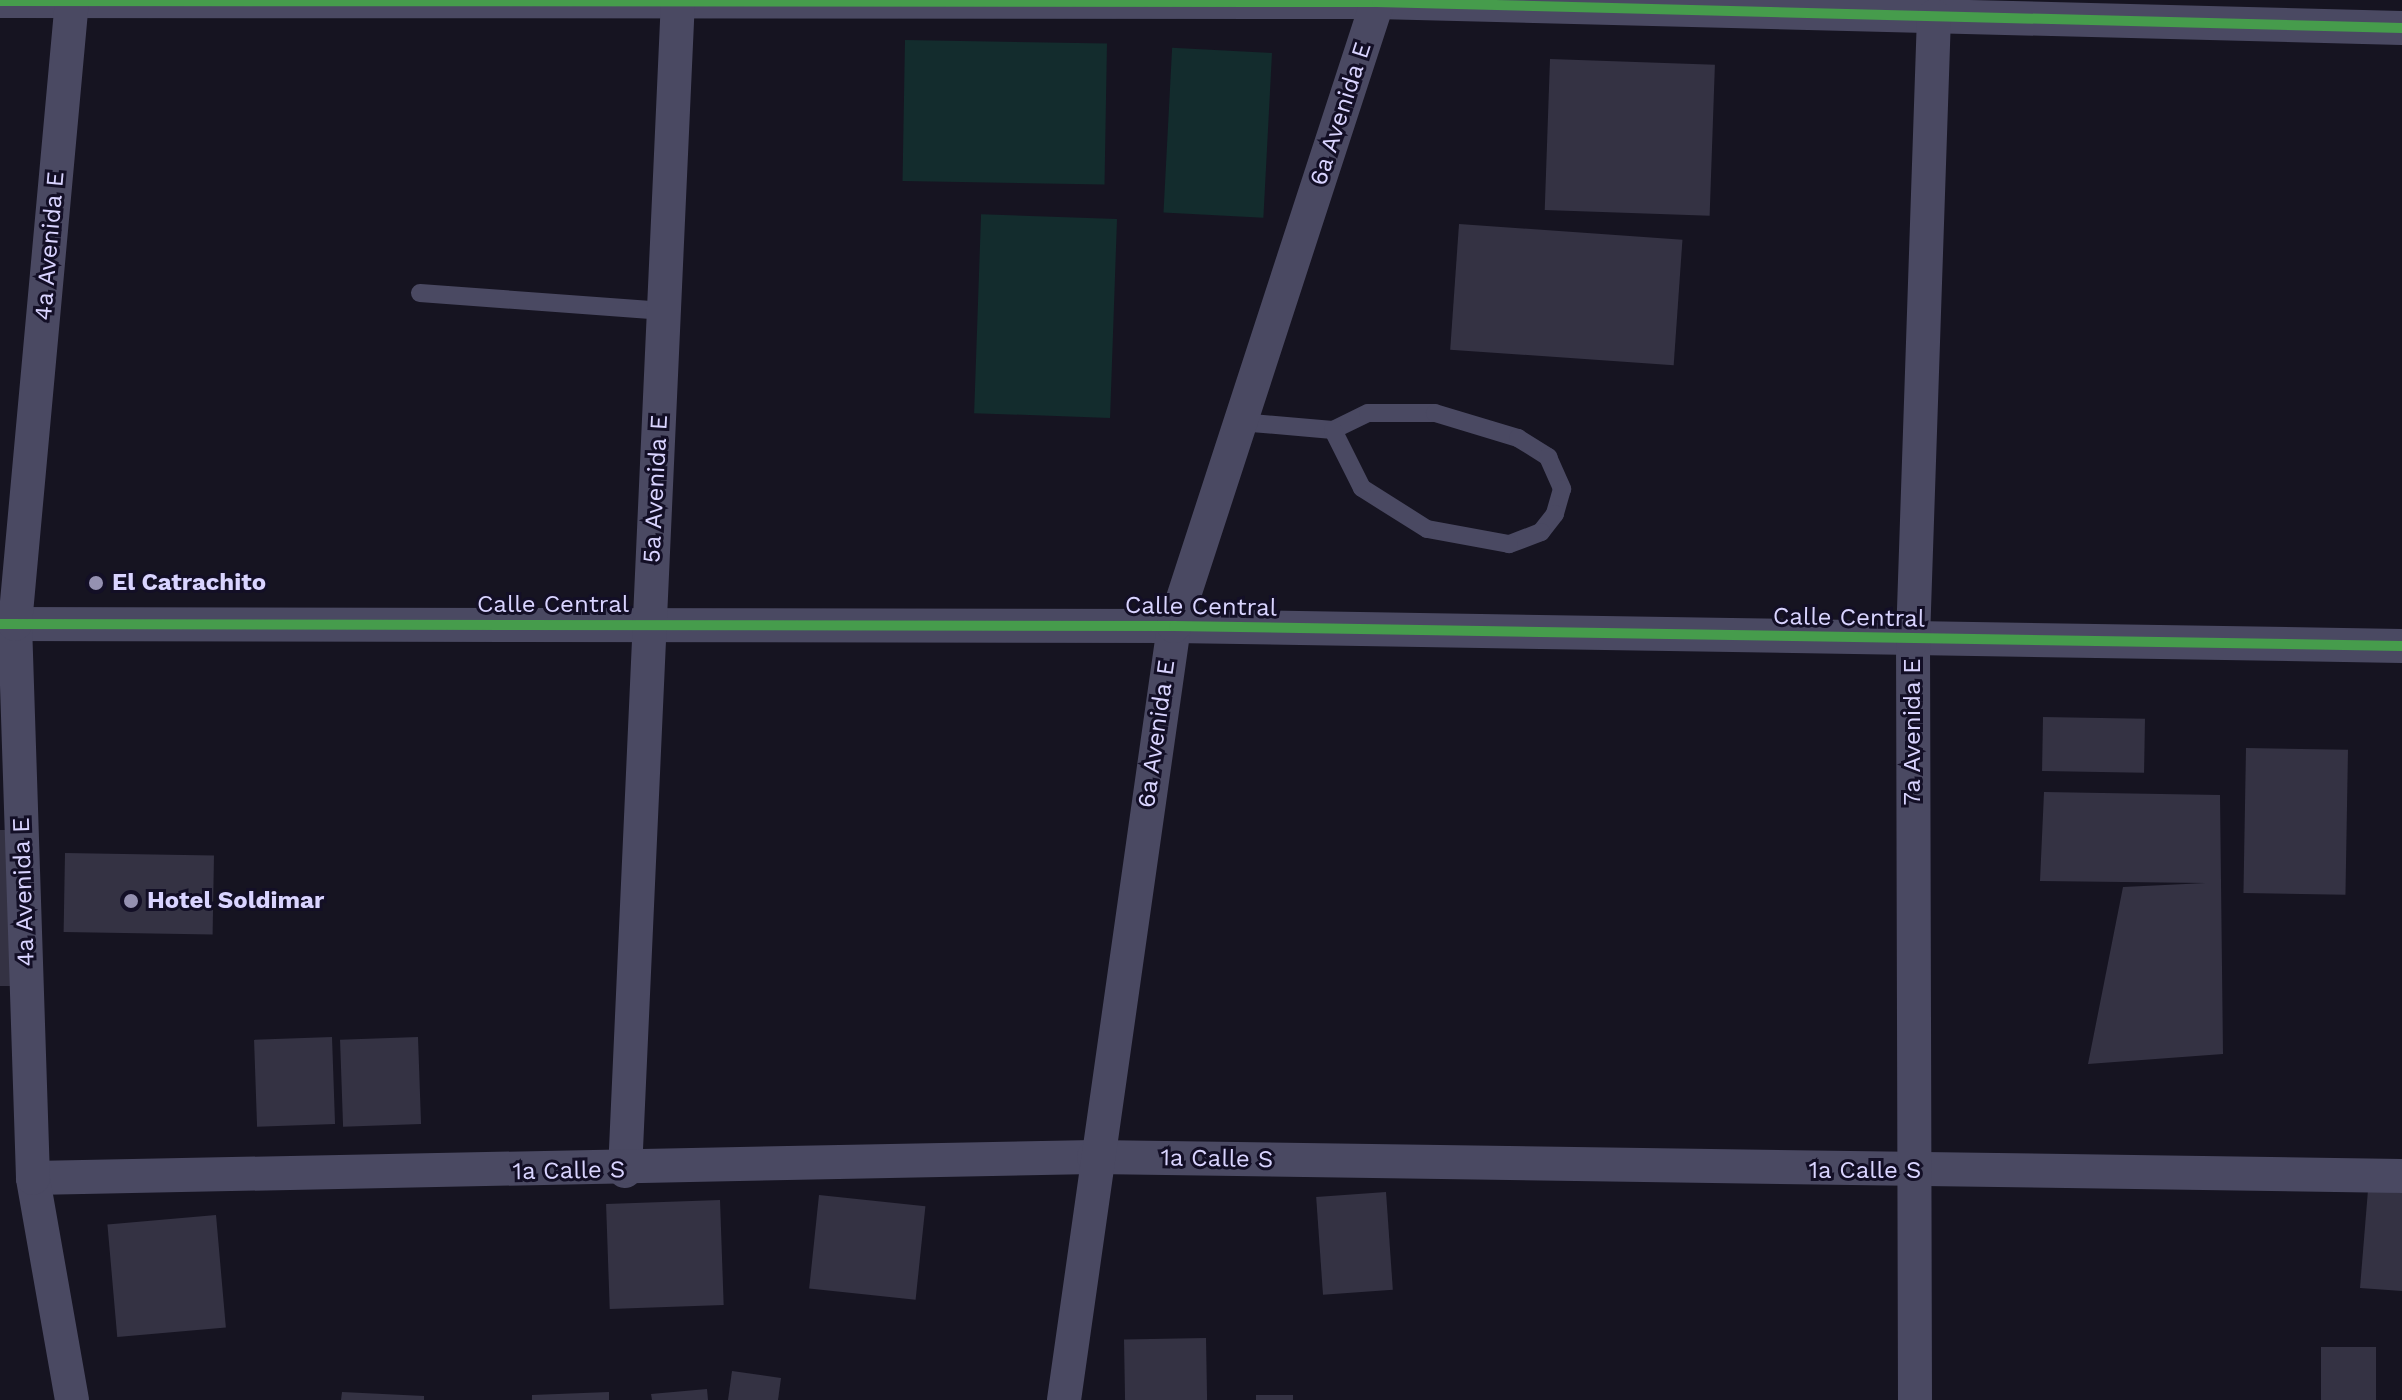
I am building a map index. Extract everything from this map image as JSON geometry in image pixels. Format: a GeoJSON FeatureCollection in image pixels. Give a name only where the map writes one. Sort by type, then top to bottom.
{"type":"FeatureCollection","features":[{"type":"Feature","properties":{"kind":"street"},"geometry":{"type":"LineString","coordinates":[[0,1],[1378,1],[2402,28]]}},
{"type":"Feature","properties":{"kind":"street","name":"4a Avenida E"},"geometry":{"type":"LineString","coordinates":[[72,1],[8,624],[33,1178],[72,1400]]}},
{"type":"Feature","properties":{"kind":"street","name":"5a Avenida E"},"geometry":{"type":"LineString","coordinates":[[625,1171],[678,1]]}},
{"type":"Feature","properties":{"kind":"street","name":"6a Avenida E"},"geometry":{"type":"LineString","coordinates":[[1064,1400],[1094,1157],[1174,626],[1378,1]]}},
{"type":"Feature","properties":{"kind":"street","name":"7a Avenida E"},"geometry":{"type":"LineString","coordinates":[[1915,1400],[1913,639],[1934,16]]}},
{"type":"Feature","properties":{"kind":"street","name":"Calle Central"},"geometry":{"type":"LineString","coordinates":[[8,624],[1174,626],[2402,646]]}},
{"type":"Feature","properties":{"kind":"street","name":"1a Calle S"},"geometry":{"type":"LineString","coordinates":[[33,1178],[625,1171],[1094,1157],[2402,1176]]}},
{"type":"Feature","properties":{"kind":"lane"},"geometry":{"type":"LineString","coordinates":[[420,293],[664,311]]}},
{"type":"Feature","properties":{"kind":"lane"},"geometry":{"type":"LineString","coordinates":[[1240,422],[1333,430],[1368,413],[1435,413],[1518,438],[1548,457],[1562,489],[1555,514],[1541,532],[1509,544],[1427,529],[1362,488],[1333,430]]}},
{"type":"Feature","properties":{"kind":"green space"},"geometry":{"type":"Polygon","coordinates":[[[905,40],[1107,44],[1105,185],[903,181],[905,40]]]}},
{"type":"Feature","properties":{"kind":"green space"},"geometry":{"type":"Polygon","coordinates":[[[1172,48],[1272,53],[1263,218],[1164,213],[1172,48]]]}},
{"type":"Feature","properties":{"kind":"green space"},"geometry":{"type":"Polygon","coordinates":[[[981,214],[1117,219],[1110,418],[974,413],[981,214]]]}},
{"type":"Feature","properties":{"kind":"building"},"geometry":{"type":"Polygon","coordinates":[[[1550,59],[1715,65],[1710,216],[1545,210],[1550,59]]]}},
{"type":"Feature","properties":{"kind":"building"},"geometry":{"type":"Polygon","coordinates":[[[1459,224],[1682,240],[1674,365],[1450,350],[1459,224]]]}},
{"type":"Feature","properties":{"kind":"building"},"geometry":{"type":"Polygon","coordinates":[[[2043,717],[2145,719],[2144,773],[2042,771],[2043,717]]]}},
{"type":"Feature","properties":{"kind":"building"},"geometry":{"type":"Polygon","coordinates":[[[2246,748],[2348,750],[2345,895],[2243,893],[2246,748]]]}},
{"type":"Feature","properties":{"kind":"building"},"geometry":{"type":"Polygon","coordinates":[[[2044,792],[2220,795],[2223,1054],[2088,1064],[2123,887],[2206,883],[2040,881],[2044,792]]]}},
{"type":"Feature","properties":{"kind":"building"},"geometry":{"type":"Polygon","coordinates":[[[0,830],[8,830],[16,986],[0,986],[0,830]]]}},
{"type":"Feature","properties":{"kind":"building"},"geometry":{"type":"Polygon","coordinates":[[[65,853],[214,856],[213,935],[64,932],[65,853]]]}},
{"type":"Feature","properties":{"kind":"building"},"geometry":{"type":"Polygon","coordinates":[[[332,1037],[335,1124],[257,1127],[254,1040],[332,1037]]]}},
{"type":"Feature","properties":{"kind":"building"},"geometry":{"type":"Polygon","coordinates":[[[418,1037],[421,1124],[343,1127],[340,1040],[418,1037]]]}},
{"type":"Feature","properties":{"kind":"building"},"geometry":{"type":"Polygon","coordinates":[[[2368,1190],[2402,1193],[2402,1291],[2360,1288],[2368,1190]]]}},
{"type":"Feature","properties":{"kind":"building"},"geometry":{"type":"Polygon","coordinates":[[[1386,1192],[1393,1290],[1323,1295],[1316,1197],[1386,1192]]]}},
{"type":"Feature","properties":{"kind":"building"},"geometry":{"type":"Polygon","coordinates":[[[819,1195],[925,1206],[916,1300],[809,1288],[819,1195]]]}},
{"type":"Feature","properties":{"kind":"building"},"geometry":{"type":"Polygon","coordinates":[[[720,1200],[724,1305],[610,1309],[606,1204],[720,1200]]]}},
{"type":"Feature","properties":{"kind":"building"},"geometry":{"type":"Polygon","coordinates":[[[216,1215],[226,1328],[117,1337],[107,1224],[216,1215]]]}},
{"type":"Feature","properties":{"kind":"building"},"geometry":{"type":"Polygon","coordinates":[[[1206,1338],[1207,1400],[1125,1400],[1124,1339],[1206,1338]]]}},
{"type":"Feature","properties":{"kind":"building"},"geometry":{"type":"Polygon","coordinates":[[[2321,1347],[2376,1347],[2376,1400],[2321,1400],[2321,1347]]]}},
{"type":"Feature","properties":{"kind":"building"},"geometry":{"type":"Polygon","coordinates":[[[732,1371],[781,1378],[778,1400],[728,1400],[732,1371]]]}},
{"type":"Feature","properties":{"kind":"building"},"geometry":{"type":"Polygon","coordinates":[[[707,1389],[708,1400],[652,1400],[651,1394],[707,1389]]]}},
{"type":"Feature","properties":{"kind":"building"},"geometry":{"type":"Polygon","coordinates":[[[342,1392],[424,1396],[424,1400],[341,1400],[342,1392]]]}},
{"type":"Feature","properties":{"kind":"building"},"geometry":{"type":"Polygon","coordinates":[[[609,1392],[609,1400],[532,1400],[532,1395],[609,1392]]]}},
{"type":"Feature","properties":{"kind":"building"},"geometry":{"type":"Polygon","coordinates":[[[1256,1395],[1293,1395],[1293,1400],[1256,1400],[1256,1395]]]}},
{"type":"Feature","properties":{"kind":"cycle path"},"geometry":{"type":"LineString","coordinates":[[0,1],[1377,2],[2402,28]]}},
{"type":"Feature","properties":{"kind":"cycle path"},"geometry":{"type":"LineString","coordinates":[[0,624],[1174,626],[2402,646]]}},
{"type":"Feature","properties":{"kind":"place","name":"El Catrachito"},"geometry":{"type":"Point","coordinates":[96,583]}},
{"type":"Feature","properties":{"kind":"place","name":"Hotel Soldimar"},"geometry":{"type":"Point","coordinates":[131,901]}}]}
